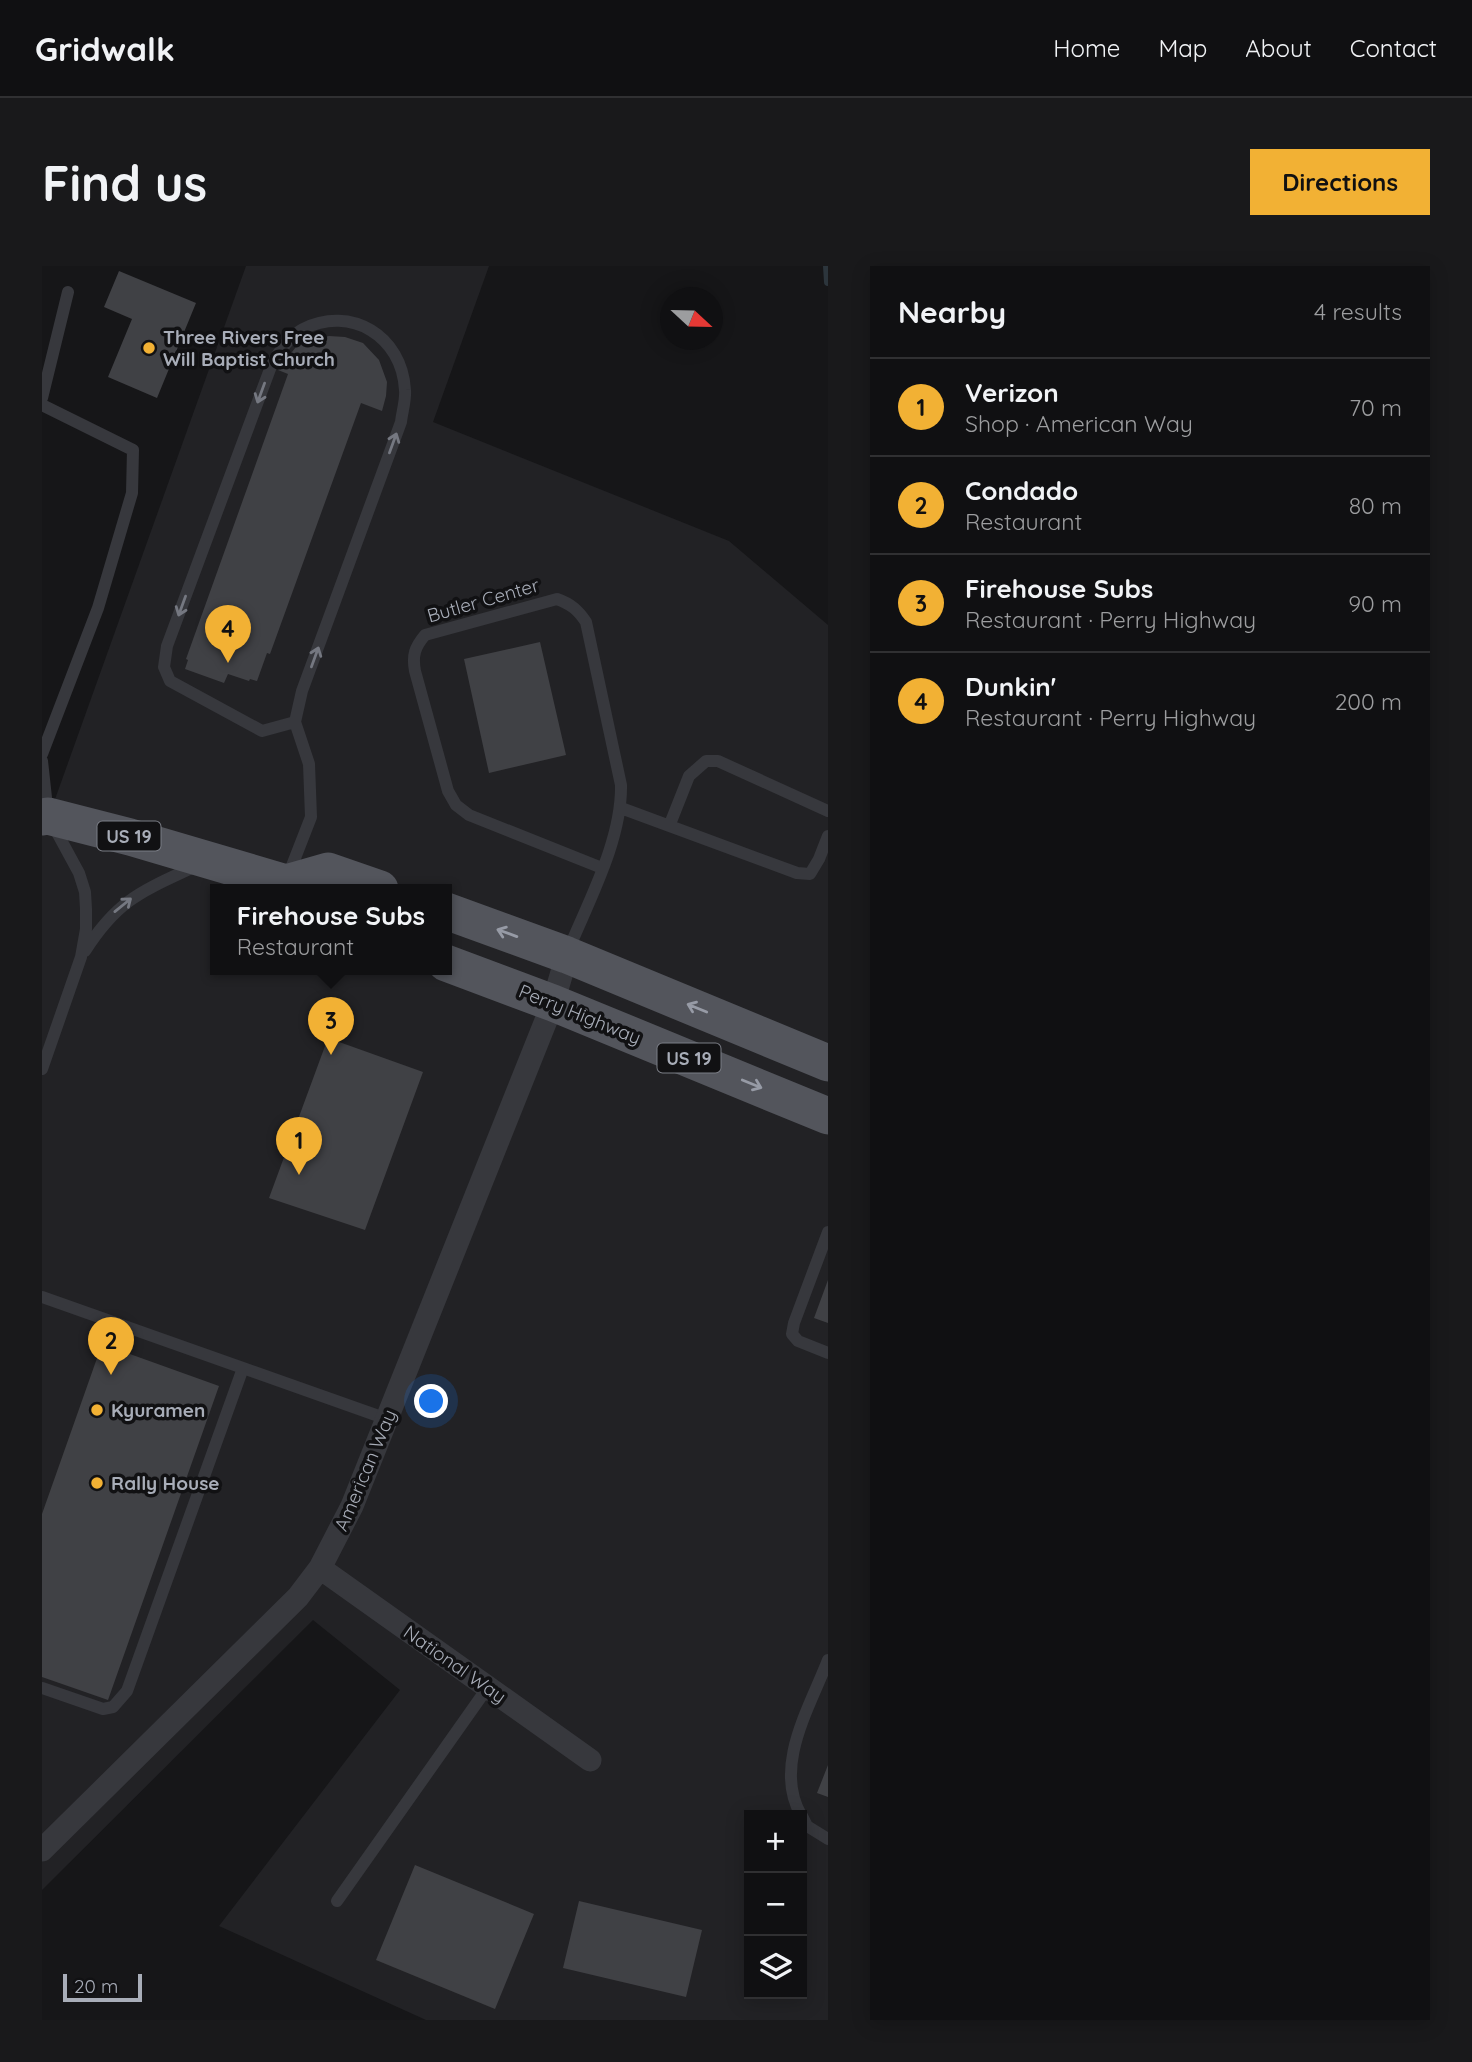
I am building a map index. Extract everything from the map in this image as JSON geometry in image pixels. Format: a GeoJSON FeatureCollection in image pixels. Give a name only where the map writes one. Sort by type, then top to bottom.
{"type":"FeatureCollection","features":[{"type":"Feature","properties":{"kind":"main road","name":"US 19"},"geometry":{"type":"LineString","coordinates":[[44,815],[210,860],[282,884]]}},
{"type":"Feature","properties":{"kind":"main road"},"geometry":{"type":"LineString","coordinates":[[293,884],[328,871],[366,884]]}},
{"type":"Feature","properties":{"kind":"main road","name":"US 19"},"geometry":{"type":"LineString","coordinates":[[452,913],[567,956],[828,1063]]}},
{"type":"Feature","properties":{"kind":"main road","name":"Perry Highway"},"geometry":{"type":"LineString","coordinates":[[452,965],[553,1003],[828,1116]]}},
{"type":"Feature","properties":{"kind":"street","name":"American Way"},"geometry":{"type":"LineString","coordinates":[[42,1850],[298,1597],[320,1568],[342,1529],[387,1419],[553,1003],[567,956]]}},
{"type":"Feature","properties":{"kind":"street","name":"National Way"},"geometry":{"type":"LineString","coordinates":[[320,1568],[590,1760]]}},
{"type":"Feature","properties":{"kind":"lane"},"geometry":{"type":"LineString","coordinates":[[42,398],[68,292]]}},
{"type":"Feature","properties":{"kind":"lane"},"geometry":{"type":"LineString","coordinates":[[289,884],[311,817],[309,764],[295,722],[302,691],[401,422],[405,390],[399,366],[389,346],[380,336],[357,324],[335,320],[300,330],[273,361],[167,646],[164,667],[170,681],[262,731],[295,722]]}},
{"type":"Feature","properties":{"kind":"lane"},"geometry":{"type":"LineString","coordinates":[[42,405],[133,450],[132,493],[98,608],[42,754]]}},
{"type":"Feature","properties":{"kind":"lane","name":"Butler Center"},"geometry":{"type":"LineString","coordinates":[[567,956],[601,868],[615,831],[621,808],[621,785],[586,622],[579,611],[569,603],[557,599],[425,635],[416,645],[413,658],[415,671],[447,791],[456,805],[470,815],[601,868]]}},
{"type":"Feature","properties":{"kind":"lane"},"geometry":{"type":"LineString","coordinates":[[42,761],[44,815],[71,855],[85,892],[86,929],[80,957],[42,1069]]}},
{"type":"Feature","properties":{"kind":"lane"},"geometry":{"type":"LineString","coordinates":[[670,824],[689,776],[706,761],[718,761],[828,811]]}},
{"type":"Feature","properties":{"kind":"lane"},"geometry":{"type":"LineString","coordinates":[[621,808],[797,873],[810,874],[820,859],[828,836]]}},
{"type":"Feature","properties":{"kind":"lane"},"geometry":{"type":"LineString","coordinates":[[80,957],[98,931],[122,905],[137,894],[210,860]]}},
{"type":"Feature","properties":{"kind":"lane"},"geometry":{"type":"LineString","coordinates":[[828,1232],[794,1322],[792,1334],[798,1341],[828,1353]]}},
{"type":"Feature","properties":{"kind":"lane"},"geometry":{"type":"LineString","coordinates":[[42,1297],[387,1419]]}},
{"type":"Feature","properties":{"kind":"lane"},"geometry":{"type":"LineString","coordinates":[[42,1688],[103,1709],[113,1707],[127,1691],[243,1368]]}},
{"type":"Feature","properties":{"kind":"lane"},"geometry":{"type":"LineString","coordinates":[[799,1810],[791,1789],[791,1768],[796,1741],[828,1660]]}},
{"type":"Feature","properties":{"kind":"lane"},"geometry":{"type":"LineString","coordinates":[[337,1901],[488,1687]]}},
{"type":"Feature","properties":{"kind":"lane"},"geometry":{"type":"LineString","coordinates":[[807,1826],[828,1839]]}},
{"type":"Feature","properties":{"kind":"shaded area"},"geometry":{"type":"Polygon","coordinates":[[[246,266],[489,266],[433,422],[729,541],[828,625],[828,2020],[426,2020],[219,1926],[400,1690],[313,1620],[42,1890],[42,810],[49,816],[246,266]]]}},
{"type":"Feature","properties":{"kind":"building","name":"Three Rivers Free Will Baptist Church"},"geometry":{"type":"Polygon","coordinates":[[[119,271],[196,303],[157,398],[108,377],[132,319],[104,307],[119,271]]]}},
{"type":"Feature","properties":{"kind":"building"},"geometry":{"type":"Polygon","coordinates":[[[329,336],[345,337],[363,343],[379,360],[387,382],[382,411],[361,403],[270,654],[267,653],[257,681],[228,674],[224,683],[185,669],[186,659],[288,374],[278,370],[299,343],[329,336]]]}},
{"type":"Feature","properties":{"kind":"building"},"geometry":{"type":"Polygon","coordinates":[[[540,642],[566,755],[489,773],[464,659],[540,642]]]}},
{"type":"Feature","properties":{"kind":"building"},"geometry":{"type":"Polygon","coordinates":[[[328,1038],[423,1072],[365,1230],[269,1198],[328,1038]]]}},
{"type":"Feature","properties":{"kind":"building"},"geometry":{"type":"Polygon","coordinates":[[[828,1280],[828,1323],[814,1318],[828,1280]]]}},
{"type":"Feature","properties":{"kind":"building"},"geometry":{"type":"Polygon","coordinates":[[[102,1344],[219,1386],[108,1700],[42,1677],[42,1514],[102,1344]]]}},
{"type":"Feature","properties":{"kind":"building"},"geometry":{"type":"Polygon","coordinates":[[[828,1765],[828,1797],[817,1793],[828,1765]]]}},
{"type":"Feature","properties":{"kind":"building"},"geometry":{"type":"Polygon","coordinates":[[[415,1865],[534,1914],[495,2009],[376,1960],[415,1865]]]}},
{"type":"Feature","properties":{"kind":"building"},"geometry":{"type":"Polygon","coordinates":[[[579,1901],[702,1930],[686,1997],[563,1968],[579,1901]]]}},
{"type":"Feature","properties":{"kind":"waterway"},"geometry":{"type":"LineString","coordinates":[[827,266],[828,282]]}},
{"type":"Feature","properties":{"kind":"place","name":"Three Rivers Free Will Baptist Church"},"geometry":{"type":"Point","coordinates":[149,348]}},
{"type":"Feature","properties":{"kind":"place","name":"Dunkin'"},"geometry":{"type":"Point","coordinates":[228,663]}},
{"type":"Feature","properties":{"kind":"place","name":"Firehouse Subs"},"geometry":{"type":"Point","coordinates":[331,1055]}},
{"type":"Feature","properties":{"kind":"place","name":"Verizon"},"geometry":{"type":"Point","coordinates":[299,1175]}},
{"type":"Feature","properties":{"kind":"place","name":"Condado"},"geometry":{"type":"Point","coordinates":[111,1375]}},
{"type":"Feature","properties":{"kind":"place","name":"Kyuramen"},"geometry":{"type":"Point","coordinates":[97,1410]}},
{"type":"Feature","properties":{"kind":"place","name":"Rally House"},"geometry":{"type":"Point","coordinates":[97,1483]}}]}
